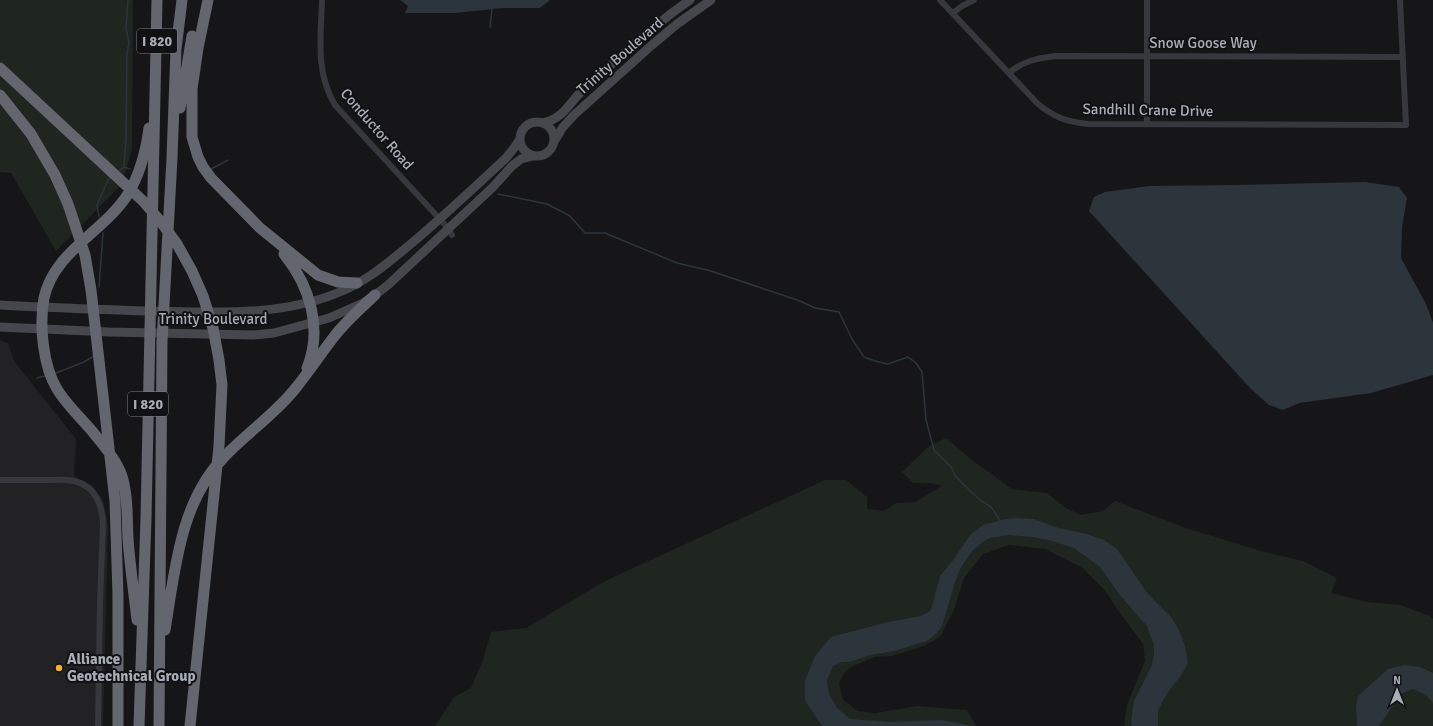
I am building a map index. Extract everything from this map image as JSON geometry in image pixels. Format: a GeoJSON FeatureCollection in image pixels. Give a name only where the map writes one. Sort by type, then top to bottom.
{"type":"FeatureCollection","features":[{"type":"Feature","properties":{"kind":"highway","name":"I 820"},"geometry":{"type":"LineString","coordinates":[[139,726],[157,0]]}},
{"type":"Feature","properties":{"kind":"highway","name":"I 820"},"geometry":{"type":"LineString","coordinates":[[159,726],[162,342],[172,158],[176,49],[182,0]]}},
{"type":"Feature","properties":{"kind":"highway"},"geometry":{"type":"LineString","coordinates":[[172,158],[189,55],[201,0]]}},
{"type":"Feature","properties":{"kind":"highway"},"geometry":{"type":"LineString","coordinates":[[208,0],[198,48],[192,89],[192,137],[198,157],[211,178],[260,228],[318,276],[338,282],[357,283]]}},
{"type":"Feature","properties":{"kind":"highway"},"geometry":{"type":"LineString","coordinates":[[0,68],[143,201],[161,222],[177,244],[192,271],[203,296],[213,328],[222,385],[219,446],[190,726]]}},
{"type":"Feature","properties":{"kind":"highway"},"geometry":{"type":"LineString","coordinates":[[141,658],[128,541],[126,493],[122,476],[116,462],[57,389],[45,354],[42,329],[42,308],[48,283],[62,260],[120,204],[134,181],[140,168],[147,141],[156,82]]}},
{"type":"Feature","properties":{"kind":"highway"},"geometry":{"type":"LineString","coordinates":[[0,95],[31,134],[52,168],[68,204],[85,255],[91,290],[115,508],[118,595],[118,726]]}},
{"type":"Feature","properties":{"kind":"highway"},"geometry":{"type":"LineString","coordinates":[[273,239],[292,263],[306,290],[314,323],[314,344],[309,362],[295,390]]}},
{"type":"Feature","properties":{"kind":"highway"},"geometry":{"type":"LineString","coordinates":[[160,658],[174,572],[190,512],[201,487],[224,456],[295,390],[337,333],[351,317],[375,295]]}},
{"type":"Feature","properties":{"kind":"main road","name":"Trinity Boulevard"},"geometry":{"type":"LineString","coordinates":[[0,305],[42,308],[241,312],[277,309],[310,302],[343,291],[377,272],[440,220],[506,158],[520,139],[522,131],[527,125],[534,122],[544,123],[554,121],[582,90],[644,36],[690,0]]}},
{"type":"Feature","properties":{"kind":"main road","name":"Trinity Boulevard"},"geometry":{"type":"LineString","coordinates":[[0,327],[132,333],[267,334],[314,323],[362,303],[388,285],[450,232],[512,166],[521,159],[548,153],[553,147],[554,140],[574,115],[677,24],[711,0]]}},
{"type":"Feature","properties":{"kind":"main road"},"geometry":{"type":"LineString","coordinates":[[544,123],[552,130],[554,140]]}},
{"type":"Feature","properties":{"kind":"main road"},"geometry":{"type":"LineString","coordinates":[[520,139],[523,150],[533,156]]}},
{"type":"Feature","properties":{"kind":"street","name":"Conductor Road"},"geometry":{"type":"LineString","coordinates":[[322,0],[321,56],[322,70],[328,93],[335,105],[450,232]]}},
{"type":"Feature","properties":{"kind":"street","name":"Sandhill Crane Drive"},"geometry":{"type":"LineString","coordinates":[[940,0],[1044,110],[1068,122],[1088,124],[1406,125],[1402,57]]}},
{"type":"Feature","properties":{"kind":"street"},"geometry":{"type":"LineString","coordinates":[[953,13],[962,6],[974,0]]}},
{"type":"Feature","properties":{"kind":"street"},"geometry":{"type":"LineString","coordinates":[[1147,0],[1147,124]]}},
{"type":"Feature","properties":{"kind":"street"},"geometry":{"type":"LineString","coordinates":[[1400,0],[1402,57]]}},
{"type":"Feature","properties":{"kind":"street","name":"Snow Goose Way"},"geometry":{"type":"LineString","coordinates":[[1009,73],[1024,62],[1036,58],[1056,56],[1402,57]]}},
{"type":"Feature","properties":{"kind":"street"},"geometry":{"type":"LineString","coordinates":[[0,480],[75,481],[89,489],[95,495],[100,506],[103,515],[103,526],[98,726]]}},
{"type":"Feature","properties":{"kind":"shaded area"},"geometry":{"type":"Polygon","coordinates":[[[0,0],[133,0],[132,149],[122,184],[56,251],[11,173],[0,172],[0,0]]]}},
{"type":"Feature","properties":{"kind":"shaded area"},"geometry":{"type":"Polygon","coordinates":[[[400,0],[550,0],[540,8],[502,8],[456,13],[405,13],[408,6],[400,0]]]}},
{"type":"Feature","properties":{"kind":"shaded area"},"geometry":{"type":"Polygon","coordinates":[[[1365,182],[1399,187],[1407,198],[1402,227],[1401,258],[1426,304],[1433,323],[1433,375],[1371,393],[1299,403],[1283,410],[1269,405],[1250,388],[1089,211],[1094,197],[1105,192],[1149,186],[1365,182]]]}},
{"type":"Feature","properties":{"kind":"shaded area"},"geometry":{"type":"Polygon","coordinates":[[[0,340],[8,343],[14,361],[76,439],[74,476],[93,486],[103,500],[108,524],[103,726],[0,726],[0,340]]]}},
{"type":"Feature","properties":{"kind":"shaded area"},"geometry":{"type":"Polygon","coordinates":[[[946,438],[972,460],[1012,489],[1047,493],[1066,508],[1081,515],[1103,511],[1115,501],[1186,528],[1261,551],[1303,561],[1337,578],[1331,593],[1367,602],[1400,605],[1430,616],[1433,619],[1433,726],[1124,726],[1127,705],[1145,661],[1143,644],[1107,593],[1083,568],[1045,549],[1009,545],[983,554],[964,578],[954,610],[940,637],[924,646],[892,656],[875,657],[851,667],[844,673],[839,683],[843,700],[858,711],[875,713],[917,706],[967,710],[976,726],[435,726],[454,697],[471,688],[483,660],[491,632],[526,628],[605,581],[825,480],[846,480],[867,497],[867,509],[885,511],[896,503],[915,502],[942,486],[930,483],[913,483],[902,472],[929,446],[946,438]]]}},
{"type":"Feature","properties":{"kind":"shaded area"},"geometry":{"type":"Polygon","coordinates":[[[1016,518],[1034,519],[1055,527],[1087,534],[1104,540],[1117,549],[1148,594],[1171,617],[1179,630],[1185,646],[1188,663],[1162,702],[1158,711],[1158,726],[1132,726],[1131,721],[1134,701],[1152,665],[1154,645],[1147,626],[1119,594],[1100,567],[1074,548],[1049,540],[1009,535],[990,538],[973,550],[961,567],[942,626],[937,633],[927,641],[894,651],[870,655],[849,662],[842,662],[833,666],[827,680],[829,694],[837,708],[850,719],[890,722],[941,720],[973,726],[822,726],[805,700],[805,681],[815,656],[831,637],[888,622],[921,616],[930,611],[940,576],[954,559],[970,535],[983,525],[1016,518]]]}},
{"type":"Feature","properties":{"kind":"shaded area"},"geometry":{"type":"Polygon","coordinates":[[[1404,665],[1420,667],[1433,673],[1433,703],[1426,695],[1413,689],[1397,695],[1394,704],[1379,726],[1357,726],[1356,707],[1358,696],[1388,669],[1404,665]]]}},
{"type":"Feature","properties":{"kind":"waterway"},"geometry":{"type":"LineString","coordinates":[[117,172],[124,167],[126,138],[127,54],[129,43],[126,28],[128,0]]}},
{"type":"Feature","properties":{"kind":"waterway"},"geometry":{"type":"LineString","coordinates":[[490,27],[492,9]]}},
{"type":"Feature","properties":{"kind":"waterway"},"geometry":{"type":"LineString","coordinates":[[211,169],[228,160]]}},
{"type":"Feature","properties":{"kind":"waterway"},"geometry":{"type":"LineString","coordinates":[[124,167],[130,169]]}},
{"type":"Feature","properties":{"kind":"waterway"},"geometry":{"type":"LineString","coordinates":[[99,217],[97,205],[108,180],[111,177]]}},
{"type":"Feature","properties":{"kind":"waterway"},"geometry":{"type":"LineString","coordinates":[[498,194],[547,204],[570,216],[585,233],[605,233],[677,263],[711,271],[800,301],[815,308],[839,312],[852,339],[864,357],[888,364],[908,357],[916,363],[922,372],[926,420],[934,450],[951,467],[956,477],[980,500],[991,507],[1001,522]]}},
{"type":"Feature","properties":{"kind":"waterway"},"geometry":{"type":"LineString","coordinates":[[99,287],[103,233]]}},
{"type":"Feature","properties":{"kind":"waterway"},"geometry":{"type":"LineString","coordinates":[[56,373],[84,362],[94,356]]}},
{"type":"Feature","properties":{"kind":"waterway"},"geometry":{"type":"LineString","coordinates":[[37,378],[45,376]]}},
{"type":"Feature","properties":{"kind":"place","name":"Alliance Geotechnical Group"},"geometry":{"type":"Point","coordinates":[59,668]}}]}
